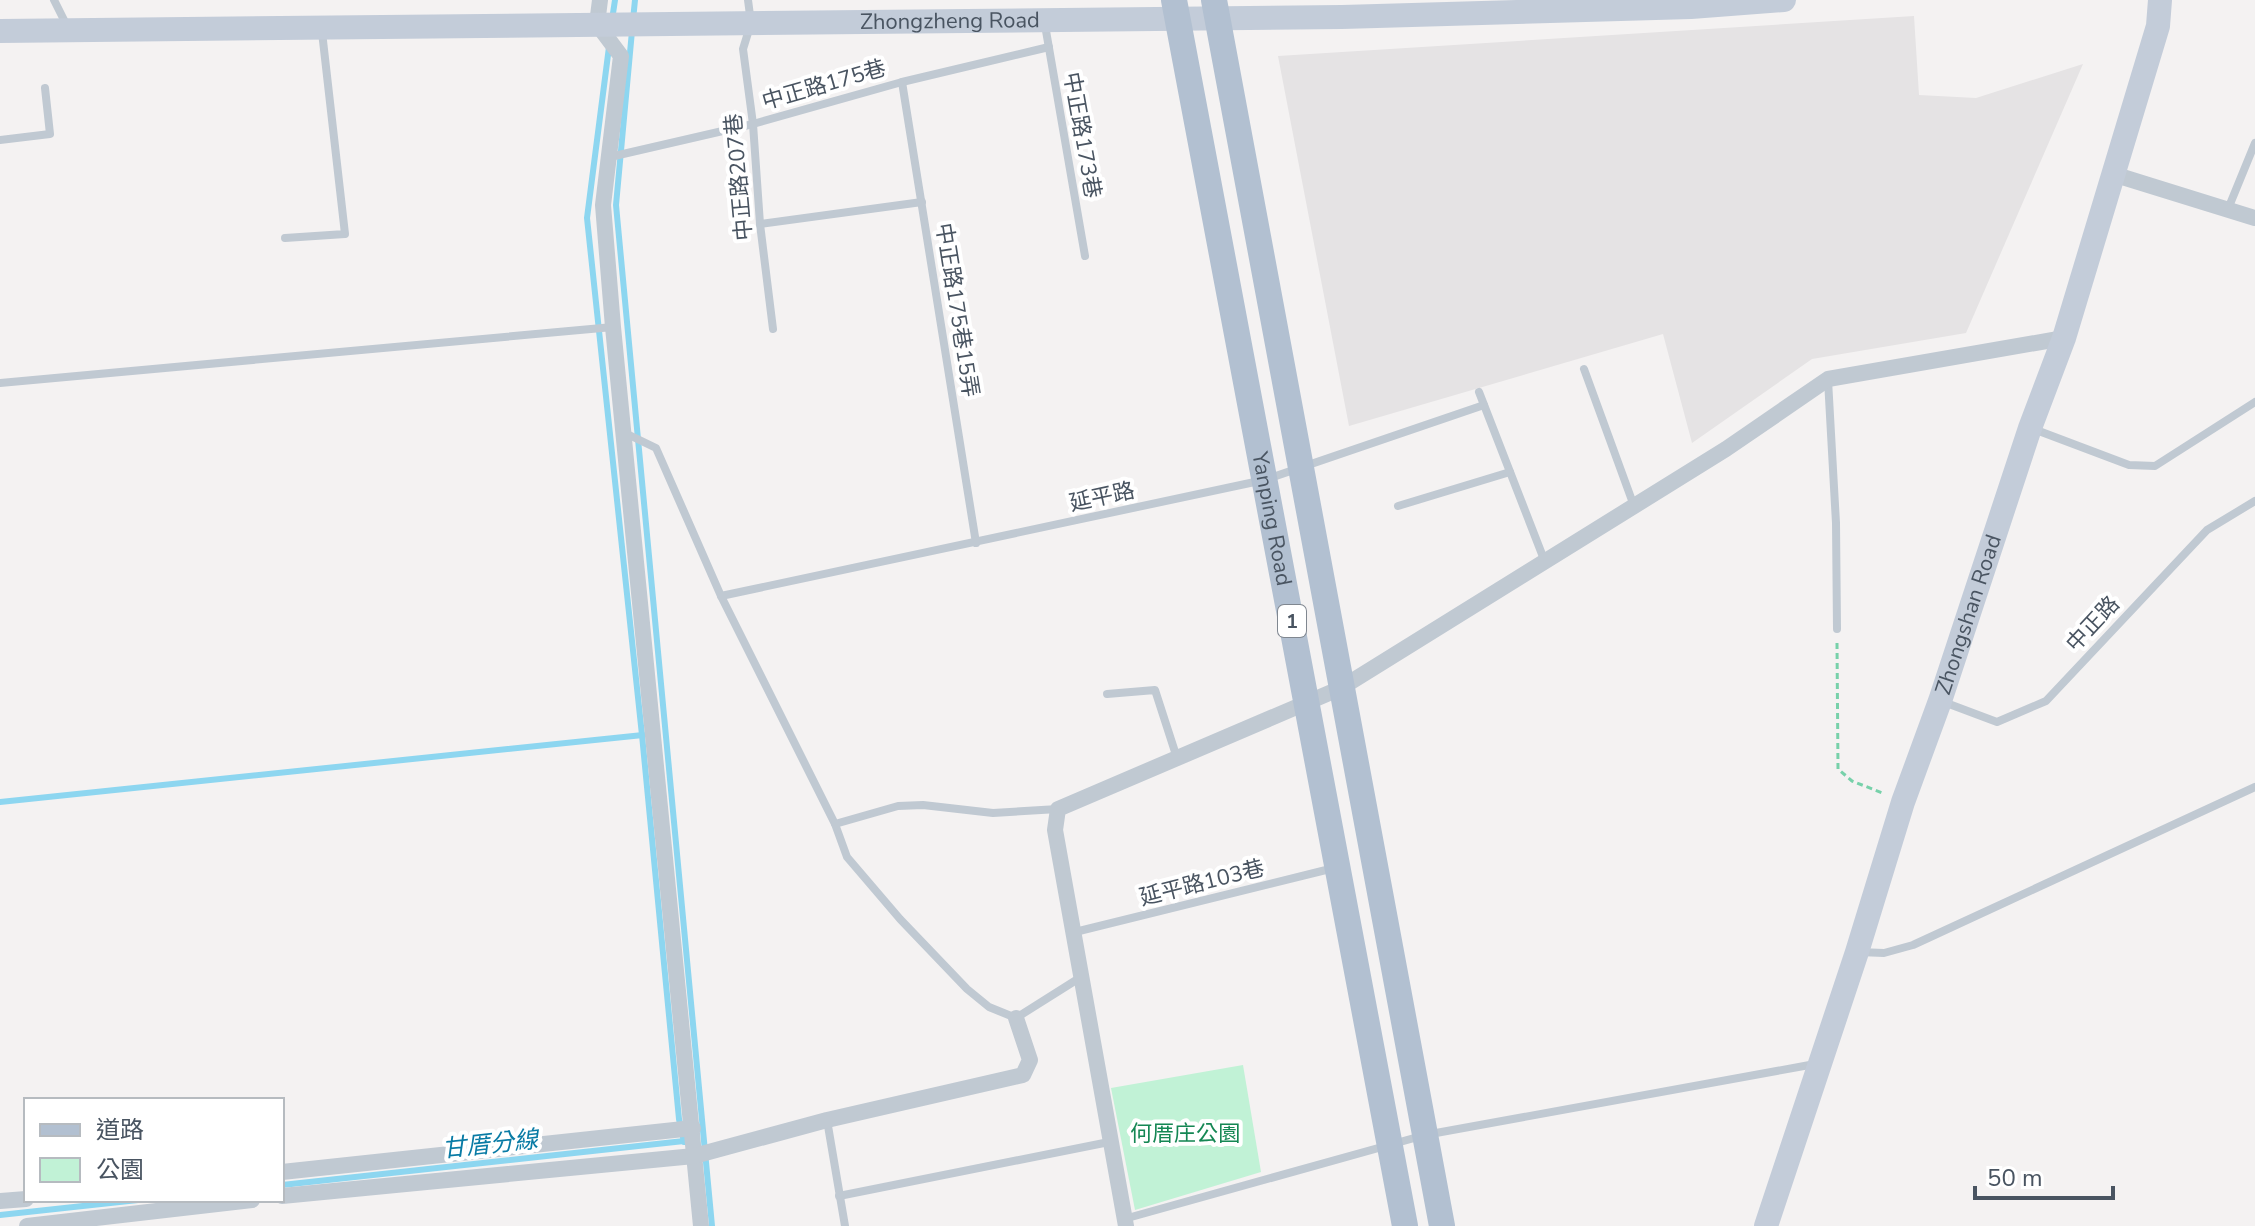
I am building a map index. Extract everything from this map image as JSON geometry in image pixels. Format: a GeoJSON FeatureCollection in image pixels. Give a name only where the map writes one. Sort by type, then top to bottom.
{"type":"FeatureCollection","features":[{"type":"Feature","properties":{"kind":"main road","name":"Yanping Road"},"geometry":{"type":"LineString","coordinates":[[1176,8],[1405,1226]]}},
{"type":"Feature","properties":{"kind":"main road","name":"Yanping Road"},"geometry":{"type":"LineString","coordinates":[[1215,9],[1442,1226]]}},
{"type":"Feature","properties":{"kind":"street","name":"Zhongzheng Road"},"geometry":{"type":"LineString","coordinates":[[0,31],[321,27],[598,12],[749,11],[1044,20],[1176,8],[1341,13],[1782,0]]}},
{"type":"Feature","properties":{"kind":"street","name":"Zhongshan Road"},"geometry":{"type":"LineString","coordinates":[[1766,1226],[1903,802],[1940,701],[2030,428],[2064,338],[2116,175],[2158,26],[2160,0]]}},
{"type":"Feature","properties":{"kind":"street"},"geometry":{"type":"LineString","coordinates":[[598,12],[621,56],[603,205],[701,1226]]}},
{"type":"Feature","properties":{"kind":"street"},"geometry":{"type":"LineString","coordinates":[[2116,175],[2255,218]]}},
{"type":"Feature","properties":{"kind":"street"},"geometry":{"type":"LineString","coordinates":[[1125,1222],[1055,830],[1058,809],[1341,688],[1726,449],[1828,379],[2064,338]]}},
{"type":"Feature","properties":{"kind":"street"},"geometry":{"type":"LineString","coordinates":[[284,1196],[694,1156],[827,1120],[1023,1075],[1030,1060],[1016,1018]]}},
{"type":"Feature","properties":{"kind":"street"},"geometry":{"type":"LineString","coordinates":[[284,1172],[693,1128]]}},
{"type":"Feature","properties":{"kind":"street"},"geometry":{"type":"LineString","coordinates":[[0,1201],[24,1199]]}},
{"type":"Feature","properties":{"kind":"street"},"geometry":{"type":"LineString","coordinates":[[27,1226],[235,1202]]}},
{"type":"Feature","properties":{"kind":"lane"},"geometry":{"type":"LineString","coordinates":[[54,0],[69,30]]}},
{"type":"Feature","properties":{"kind":"lane","name":"中正路207巷"},"geometry":{"type":"LineString","coordinates":[[749,11],[743,49],[773,329]]}},
{"type":"Feature","properties":{"kind":"lane","name":"中正路173巷"},"geometry":{"type":"LineString","coordinates":[[1044,20],[1085,256]]}},
{"type":"Feature","properties":{"kind":"lane"},"geometry":{"type":"LineString","coordinates":[[285,238],[345,234],[321,27]]}},
{"type":"Feature","properties":{"kind":"lane","name":"中正路175巷"},"geometry":{"type":"LineString","coordinates":[[609,157],[753,124],[902,82],[1049,47]]}},
{"type":"Feature","properties":{"kind":"lane","name":"中正路175巷15弄"},"geometry":{"type":"LineString","coordinates":[[902,82],[976,543]]}},
{"type":"Feature","properties":{"kind":"lane"},"geometry":{"type":"LineString","coordinates":[[0,140],[50,134],[45,88]]}},
{"type":"Feature","properties":{"kind":"lane"},"geometry":{"type":"LineString","coordinates":[[2227,211],[2255,143]]}},
{"type":"Feature","properties":{"kind":"lane"},"geometry":{"type":"LineString","coordinates":[[760,224],[922,202]]}},
{"type":"Feature","properties":{"kind":"lane"},"geometry":{"type":"LineString","coordinates":[[0,383],[613,327]]}},
{"type":"Feature","properties":{"kind":"lane"},"geometry":{"type":"LineString","coordinates":[[1584,369],[1634,506]]}},
{"type":"Feature","properties":{"kind":"lane"},"geometry":{"type":"LineString","coordinates":[[1828,379],[1836,523],[1837,629]]}},
{"type":"Feature","properties":{"kind":"lane"},"geometry":{"type":"LineString","coordinates":[[1479,392],[1545,562]]}},
{"type":"Feature","properties":{"kind":"lane"},"geometry":{"type":"LineString","coordinates":[[2030,428],[2129,465],[2155,466],[2255,402]]}},
{"type":"Feature","properties":{"kind":"lane","name":"延平路"},"geometry":{"type":"LineString","coordinates":[[721,596],[1264,480],[1484,405]]}},
{"type":"Feature","properties":{"kind":"lane"},"geometry":{"type":"LineString","coordinates":[[623,433],[656,448],[721,596],[835,824],[847,857],[900,919],[967,989],[989,1007],[1016,1018],[1081,977]]}},
{"type":"Feature","properties":{"kind":"lane"},"geometry":{"type":"LineString","coordinates":[[1398,506],[1510,472]]}},
{"type":"Feature","properties":{"kind":"lane","name":"中正路"},"geometry":{"type":"LineString","coordinates":[[1940,701],[1997,722],[2046,701],[2207,530],[2255,501]]}},
{"type":"Feature","properties":{"kind":"lane"},"geometry":{"type":"LineString","coordinates":[[1107,694],[1155,690],[1177,758]]}},
{"type":"Feature","properties":{"kind":"lane"},"geometry":{"type":"LineString","coordinates":[[1857,952],[1884,953],[1913,945],[2255,787]]}},
{"type":"Feature","properties":{"kind":"lane"},"geometry":{"type":"LineString","coordinates":[[835,824],[898,806],[923,805],[993,813],[1058,809]]}},
{"type":"Feature","properties":{"kind":"lane","name":"延平路103巷"},"geometry":{"type":"LineString","coordinates":[[1075,932],[1337,868]]}},
{"type":"Feature","properties":{"kind":"lane"},"geometry":{"type":"LineString","coordinates":[[1125,1222],[1425,1135],[1820,1063]]}},
{"type":"Feature","properties":{"kind":"lane"},"geometry":{"type":"LineString","coordinates":[[827,1120],[845,1226]]}},
{"type":"Feature","properties":{"kind":"lane"},"geometry":{"type":"LineString","coordinates":[[839,1196],[1109,1142]]}},
{"type":"Feature","properties":{"kind":"path"},"geometry":{"type":"LineString","coordinates":[[1837,629],[1838,769],[1852,781],[1903,802]]}},
{"type":"Feature","properties":{"kind":"shaded area"},"geometry":{"type":"Polygon","coordinates":[[[1914,16],[1919,95],[1976,98],[2083,64],[1966,333],[1812,359],[1692,443],[1663,334],[1349,426],[1278,56],[1914,16]]]}},
{"type":"Feature","properties":{"kind":"green space","name":"何厝庄公園"},"geometry":{"type":"Polygon","coordinates":[[[1243,1065],[1261,1172],[1135,1210],[1111,1088],[1243,1065]]]}},
{"type":"Feature","properties":{"kind":"waterway"},"geometry":{"type":"LineString","coordinates":[[612,20],[615,0]]}},
{"type":"Feature","properties":{"kind":"waterway"},"geometry":{"type":"LineString","coordinates":[[633,20],[635,0]]}},
{"type":"Feature","properties":{"kind":"waterway"},"geometry":{"type":"LineString","coordinates":[[632,31],[616,205],[712,1226]]}},
{"type":"Feature","properties":{"kind":"waterway"},"geometry":{"type":"LineString","coordinates":[[609,47],[587,218],[679,1119],[684,1142]]}},
{"type":"Feature","properties":{"kind":"waterway"},"geometry":{"type":"LineString","coordinates":[[0,802],[643,735]]}},
{"type":"Feature","properties":{"kind":"waterway","name":"甘厝分線"},"geometry":{"type":"LineString","coordinates":[[284,1185],[684,1141]]}},
{"type":"Feature","properties":{"kind":"waterway","name":"甘厝分線"},"geometry":{"type":"LineString","coordinates":[[0,1215],[120,1202]]}}]}
